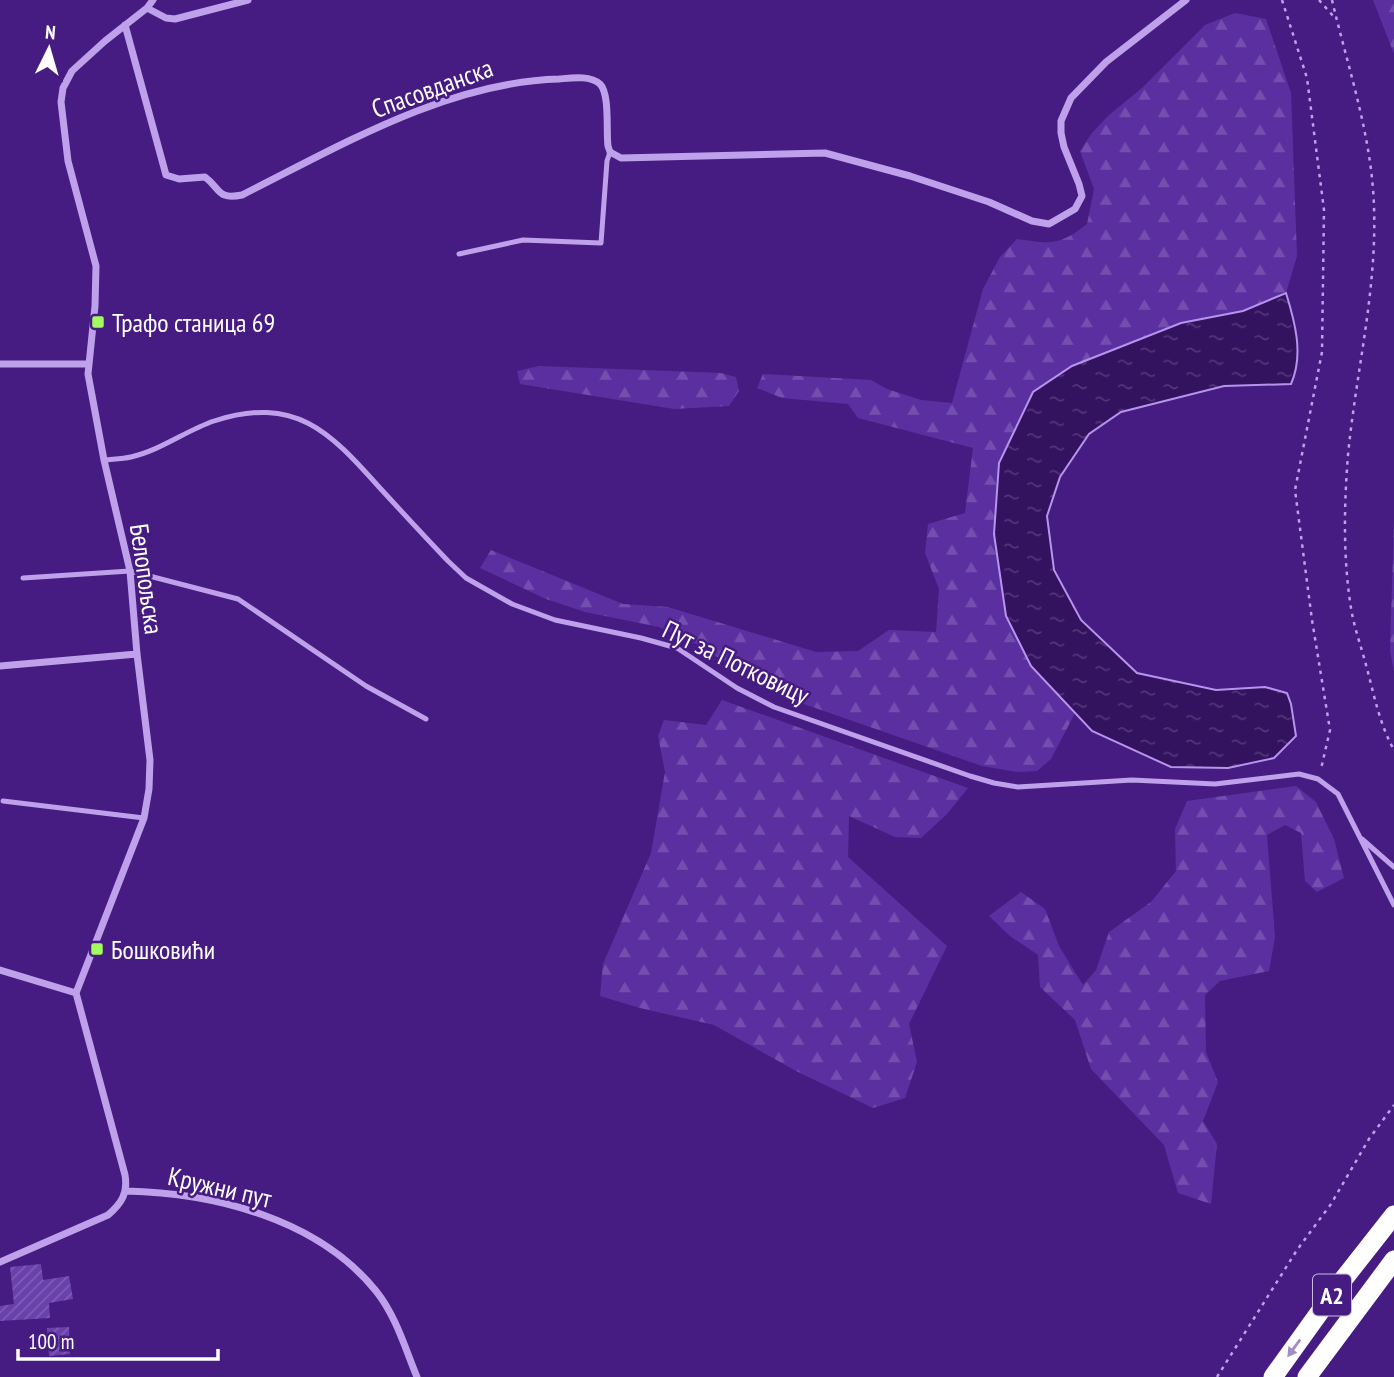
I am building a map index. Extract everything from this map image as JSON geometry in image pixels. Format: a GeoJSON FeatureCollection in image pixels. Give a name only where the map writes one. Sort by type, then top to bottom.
{"type":"FeatureCollection","features":[{"type":"Feature","properties":{"kind":"highway","name":"A2"},"geometry":{"type":"LineString","coordinates":[[1273,1377],[1342,1281],[1394,1215]]}},
{"type":"Feature","properties":{"kind":"highway","name":"A2"},"geometry":{"type":"LineString","coordinates":[[1307,1377],[1394,1260]]}},
{"type":"Feature","properties":{"kind":"street","name":"Белопољска"},"geometry":{"type":"LineString","coordinates":[[76,993],[144,818],[150,760],[130,571],[104,460],[87,364],[96,266],[68,161],[62,122],[62,93],[72,72],[153,0]]}},
{"type":"Feature","properties":{"kind":"street"},"geometry":{"type":"LineString","coordinates":[[147,8],[166,18],[175,19],[248,0]]}},
{"type":"Feature","properties":{"kind":"street"},"geometry":{"type":"LineString","coordinates":[[611,152],[627,159],[825,153],[910,176],[989,202],[1032,222],[1049,224],[1063,218],[1078,206],[1082,196],[1064,147],[1062,133],[1064,111],[1071,99],[1107,62],[1186,0]]}},
{"type":"Feature","properties":{"kind":"street","name":"Спасовданска"},"geometry":{"type":"LineString","coordinates":[[125,25],[166,175],[179,179],[205,177],[226,197],[242,195],[372,131],[427,108],[481,88],[510,82],[572,78],[597,82],[606,96],[607,139],[611,152]]}},
{"type":"Feature","properties":{"kind":"street"},"geometry":{"type":"LineString","coordinates":[[0,364],[87,364]]}},
{"type":"Feature","properties":{"kind":"street"},"geometry":{"type":"LineString","coordinates":[[0,666],[137,654]]}},
{"type":"Feature","properties":{"kind":"street"},"geometry":{"type":"LineString","coordinates":[[0,970],[76,993],[125,1175],[126,1191]]}},
{"type":"Feature","properties":{"kind":"street","name":"Кружни пут"},"geometry":{"type":"LineString","coordinates":[[0,1262],[108,1215],[120,1203],[126,1191],[197,1198],[234,1206],[281,1222],[328,1247],[346,1260],[390,1311],[417,1377]]}},
{"type":"Feature","properties":{"kind":"lane"},"geometry":{"type":"LineString","coordinates":[[459,254],[523,240],[601,243],[607,161],[611,152]]}},
{"type":"Feature","properties":{"kind":"lane","name":"Пут за Потковицу"},"geometry":{"type":"LineString","coordinates":[[104,460],[132,457],[213,422],[245,413],[278,413],[320,430],[345,449],[448,561],[466,578],[503,599],[555,620],[677,648],[737,688],[765,703],[970,776],[1018,787],[1132,780],[1215,784],[1299,774],[1318,779]]}},
{"type":"Feature","properties":{"kind":"lane"},"geometry":{"type":"LineString","coordinates":[[23,578],[130,571],[238,599],[366,686],[426,719]]}},
{"type":"Feature","properties":{"kind":"lane"},"geometry":{"type":"LineString","coordinates":[[1318,779],[1338,794],[1394,905]]}},
{"type":"Feature","properties":{"kind":"lane"},"geometry":{"type":"LineString","coordinates":[[3,802],[144,818]]}},
{"type":"Feature","properties":{"kind":"lane"},"geometry":{"type":"LineString","coordinates":[[1359,837],[1394,867]]}},
{"type":"Feature","properties":{"kind":"path"},"geometry":{"type":"LineString","coordinates":[[1282,0],[1307,78],[1324,211],[1322,352],[1295,490],[1330,730],[1318,779]]}},
{"type":"Feature","properties":{"kind":"path"},"geometry":{"type":"LineString","coordinates":[[1319,0],[1337,20]]}},
{"type":"Feature","properties":{"kind":"path"},"geometry":{"type":"LineString","coordinates":[[1332,0],[1369,152],[1374,207],[1368,317],[1348,456],[1345,527],[1349,588],[1354,622],[1383,730],[1394,750]]}},
{"type":"Feature","properties":{"kind":"path"},"geometry":{"type":"LineString","coordinates":[[1217,1377],[1297,1250],[1336,1196],[1369,1139],[1394,1105]]}},
{"type":"Feature","properties":{"kind":"green space"},"geometry":{"type":"Polygon","coordinates":[[[1373,0],[1394,0],[1394,54],[1373,0]]]}},
{"type":"Feature","properties":{"kind":"green space"},"geometry":{"type":"Polygon","coordinates":[[[1235,13],[1266,19],[1291,93],[1297,256],[1286,293],[1243,311],[1181,323],[1033,393],[1031,666],[1075,713],[1051,759],[1037,771],[1017,772],[982,766],[801,703],[762,685],[696,644],[659,627],[585,612],[546,599],[480,568],[491,550],[623,604],[668,607],[816,652],[858,651],[889,630],[936,632],[939,589],[925,553],[928,524],[965,513],[973,448],[858,418],[848,404],[782,398],[757,388],[763,374],[871,380],[887,389],[921,400],[952,403],[983,289],[1000,257],[1017,239],[1054,242],[1087,224],[1094,189],[1080,151],[1091,134],[1205,25],[1235,13]]]}},
{"type":"Feature","properties":{"kind":"green space"},"geometry":{"type":"Polygon","coordinates":[[[539,366],[721,373],[736,377],[739,391],[729,406],[674,409],[520,384],[517,371],[539,366]]]}},
{"type":"Feature","properties":{"kind":"green space"},"geometry":{"type":"Polygon","coordinates":[[[1394,520],[1394,671],[1390,651],[1394,520]]]}},
{"type":"Feature","properties":{"kind":"green space"},"geometry":{"type":"Polygon","coordinates":[[[722,700],[968,788],[947,814],[921,838],[895,837],[849,816],[848,857],[947,946],[909,1024],[917,1062],[905,1098],[873,1108],[796,1071],[714,1025],[600,996],[603,964],[651,853],[665,772],[658,736],[664,720],[706,725],[722,700]]]}},
{"type":"Feature","properties":{"kind":"green space"},"geometry":{"type":"Polygon","coordinates":[[[1296,786],[1316,802],[1334,839],[1344,878],[1317,892],[1305,881],[1301,833],[1285,825],[1267,835],[1275,937],[1269,971],[1220,981],[1205,995],[1206,1052],[1218,1082],[1203,1121],[1217,1144],[1211,1204],[1178,1193],[1164,1145],[1091,1069],[1075,1020],[1040,987],[1038,955],[1010,936],[989,916],[1021,892],[1045,909],[1059,946],[1083,985],[1096,970],[1109,932],[1151,902],[1176,871],[1175,829],[1187,801],[1296,786]]]}},
{"type":"Feature","properties":{"kind":"water"},"geometry":{"type":"Polygon","coordinates":[[[1286,293],[1298,350],[1291,384],[1224,386],[1121,412],[1089,434],[1060,477],[1047,516],[1054,570],[1081,620],[1137,673],[1216,690],[1265,687],[1287,693],[1296,736],[1274,758],[1228,768],[1171,767],[1092,731],[1031,666],[1006,616],[994,534],[999,463],[1033,392],[1072,366],[1181,323],[1243,311],[1286,293]]]}},
{"type":"Feature","properties":{"kind":"building"},"geometry":{"type":"Polygon","coordinates":[[[41,1264],[43,1280],[69,1276],[73,1299],[49,1303],[50,1318],[0,1321],[0,1306],[14,1304],[10,1267],[41,1264]]]}},
{"type":"Feature","properties":{"kind":"building"},"geometry":{"type":"Polygon","coordinates":[[[69,1327],[70,1354],[49,1356],[47,1328],[69,1327]]]}},
{"type":"Feature","properties":{"kind":"place","name":"Трафо станица 69"},"geometry":{"type":"Point","coordinates":[98,322]}},
{"type":"Feature","properties":{"kind":"place","name":"Бошковићи"},"geometry":{"type":"Point","coordinates":[97,949]}}]}
